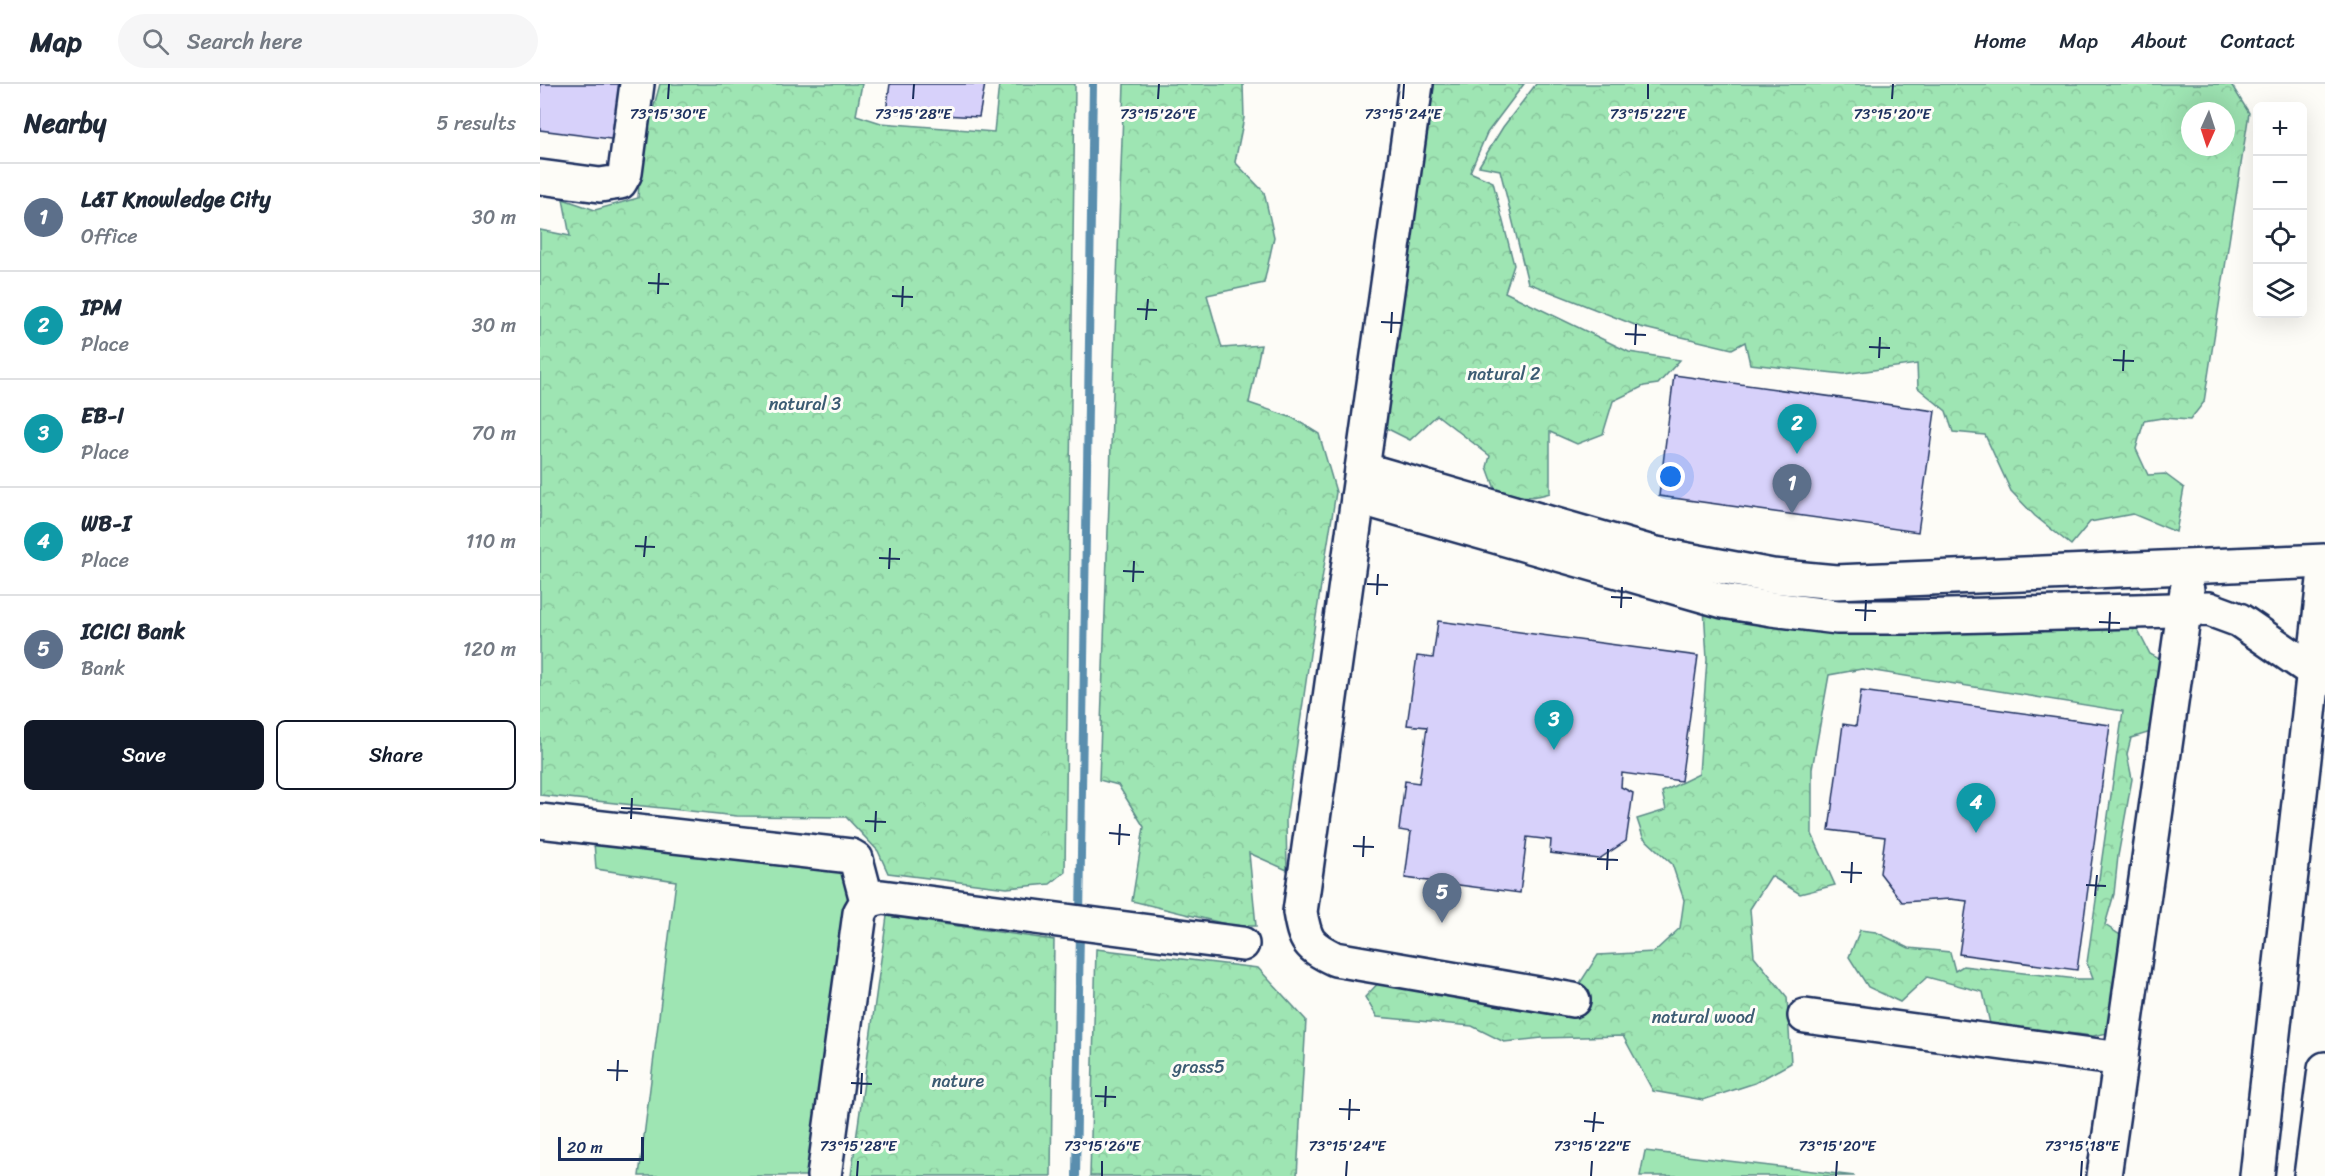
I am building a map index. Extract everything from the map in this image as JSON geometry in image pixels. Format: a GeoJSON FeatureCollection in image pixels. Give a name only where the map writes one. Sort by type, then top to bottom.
{"type":"FeatureCollection","features":[{"type":"Feature","properties":{"kind":"main road"},"geometry":{"type":"LineString","coordinates":[[540,177],[600,185],[620,182],[626,173],[637,84]]}},
{"type":"Feature","properties":{"kind":"main road"},"geometry":{"type":"LineString","coordinates":[[1416,84],[1300,912],[1304,934],[1316,950],[1335,959],[1573,1000]]}},
{"type":"Feature","properties":{"kind":"main road"},"geometry":{"type":"LineString","coordinates":[[1360,483],[1656,554],[1772,576],[1836,582],[2325,561]]}},
{"type":"Feature","properties":{"kind":"main road"},"geometry":{"type":"LineString","coordinates":[[1360,483],[1723,601],[1837,616],[1914,617],[2209,609],[2239,620],[2313,671]]}},
{"type":"Feature","properties":{"kind":"main road"},"geometry":{"type":"LineString","coordinates":[[2104,1176],[2190,567]]}},
{"type":"Feature","properties":{"kind":"main road"},"geometry":{"type":"LineString","coordinates":[[2257,1176],[2325,572]]}},
{"type":"Feature","properties":{"kind":"main road"},"geometry":{"type":"LineString","coordinates":[[540,821],[850,856],[856,859],[867,901],[860,913],[825,1176]]}},
{"type":"Feature","properties":{"kind":"main road"},"geometry":{"type":"LineString","coordinates":[[867,901],[882,897],[1242,944]]}},
{"type":"Feature","properties":{"kind":"main road"},"geometry":{"type":"LineString","coordinates":[[1805,1016],[2121,1059]]}},
{"type":"Feature","properties":{"kind":"main road"},"geometry":{"type":"LineString","coordinates":[[2311,1176],[2325,1069]]}},
{"type":"Feature","properties":{"kind":"green space","name":"natural 3"},"geometry":{"type":"Polygon","coordinates":[[[660,84],[862,84],[856,115],[881,123],[994,132],[999,84],[1075,84],[1065,872],[1050,884],[1007,888],[888,873],[878,851],[846,817],[737,816],[540,795],[540,230],[570,236],[563,199],[595,210],[638,198],[641,153],[660,84]]]}},
{"type":"Feature","properties":{"kind":"green space"},"geometry":{"type":"Polygon","coordinates":[[[1124,84],[1243,84],[1244,118],[1235,162],[1264,192],[1274,237],[1264,283],[1207,295],[1222,348],[1261,345],[1249,403],[1293,418],[1319,434],[1336,492],[1286,820],[1287,870],[1249,853],[1256,926],[1234,926],[1132,901],[1144,827],[1118,785],[1099,780],[1124,84]]]}},
{"type":"Feature","properties":{"kind":"green space","name":"natural 2"},"geometry":{"type":"Polygon","coordinates":[[[1425,84],[1524,84],[1487,133],[1470,172],[1493,182],[1514,265],[1505,292],[1629,352],[1680,360],[1658,384],[1644,386],[1613,401],[1603,434],[1577,444],[1550,432],[1550,493],[1522,496],[1495,489],[1487,467],[1490,456],[1437,415],[1410,440],[1376,423],[1425,84]]]}},
{"type":"Feature","properties":{"kind":"green space"},"geometry":{"type":"Polygon","coordinates":[[[1536,84],[2231,84],[2249,113],[2204,402],[2190,420],[2162,418],[2144,421],[2136,449],[2148,475],[2165,474],[2184,488],[2176,532],[2133,514],[2090,522],[2071,545],[2035,516],[2011,491],[1985,435],[1953,432],[1946,411],[1918,388],[1917,364],[1844,374],[1750,364],[1745,342],[1732,349],[1640,327],[1528,283],[1500,170],[1479,166],[1503,127],[1536,84]]]}},
{"type":"Feature","properties":{"kind":"green space","name":"natural wood"},"geometry":{"type":"Polygon","coordinates":[[[1704,608],[2132,619],[2150,654],[2168,664],[2161,729],[2131,738],[2127,754],[2132,779],[2118,856],[2114,894],[2105,925],[2120,935],[2113,1032],[2093,1036],[1990,1024],[1983,992],[1927,977],[1900,1002],[1868,987],[1849,957],[1860,930],[1876,932],[1909,948],[1950,952],[1955,971],[1963,966],[2093,979],[2087,963],[2123,711],[1862,669],[1829,675],[1812,769],[1812,834],[1835,885],[1800,894],[1771,876],[1750,909],[1754,956],[1787,997],[1791,1063],[1755,1083],[1703,1100],[1653,1091],[1623,1036],[1542,1038],[1504,1042],[1472,1026],[1377,1017],[1365,997],[1385,976],[1585,995],[1580,983],[1598,955],[1654,952],[1680,928],[1684,900],[1672,864],[1643,837],[1637,819],[1666,810],[1662,792],[1699,774],[1707,659],[1704,608]]]}},
{"type":"Feature","properties":{"kind":"green space"},"geometry":{"type":"Polygon","coordinates":[[[594,842],[852,870],[809,1176],[639,1176],[676,881],[596,869],[594,842]]]}},
{"type":"Feature","properties":{"kind":"green space","name":"nature"},"geometry":{"type":"Polygon","coordinates":[[[887,916],[1054,940],[1051,1176],[851,1176],[887,916]]]}},
{"type":"Feature","properties":{"kind":"green space","name":"grass5"},"geometry":{"type":"Polygon","coordinates":[[[1096,949],[1258,968],[1306,1020],[1297,1176],[1090,1176],[1096,949]]]}},
{"type":"Feature","properties":{"kind":"green space"},"geometry":{"type":"Polygon","coordinates":[[[1645,1151],[1855,1176],[1640,1176],[1645,1151]]]}},
{"type":"Feature","properties":{"kind":"building"},"geometry":{"type":"Polygon","coordinates":[[[540,84],[626,84],[618,140],[540,130],[540,84]]]}},
{"type":"Feature","properties":{"kind":"building"},"geometry":{"type":"Polygon","coordinates":[[[890,84],[985,84],[979,117],[886,112],[890,84]]]}},
{"type":"Feature","properties":{"kind":"building"},"geometry":{"type":"Polygon","coordinates":[[[1674,375],[1935,411],[1918,532],[1659,496],[1674,375]]]}},
{"type":"Feature","properties":{"kind":"building"},"geometry":{"type":"Polygon","coordinates":[[[1438,621],[1698,656],[1681,781],[1622,773],[1621,787],[1633,793],[1626,841],[1599,859],[1550,853],[1551,840],[1527,837],[1520,893],[1405,878],[1411,832],[1399,830],[1405,781],[1419,783],[1427,727],[1407,725],[1417,656],[1433,658],[1438,621]]]}},
{"type":"Feature","properties":{"kind":"building"},"geometry":{"type":"Polygon","coordinates":[[[1861,691],[2110,725],[2077,970],[1959,954],[1967,901],[1950,899],[1902,902],[1880,873],[1885,837],[1829,830],[1843,724],[1856,726],[1861,691]]]}},
{"type":"Feature","properties":{"kind":"waterway"},"geometry":{"type":"LineString","coordinates":[[1080,918],[1093,84]]}},
{"type":"Feature","properties":{"kind":"waterway"},"geometry":{"type":"LineString","coordinates":[[1076,1176],[1080,930]]}},
{"type":"Feature","properties":{"kind":"place","name":"IPM"},"geometry":{"type":"Point","coordinates":[1797,454]}},
{"type":"Feature","properties":{"kind":"place","name":"L&T Knowledge City"},"geometry":{"type":"Point","coordinates":[1792,514]}},
{"type":"Feature","properties":{"kind":"place","name":"EB-I"},"geometry":{"type":"Point","coordinates":[1554,750]}},
{"type":"Feature","properties":{"kind":"place","name":"WB-I"},"geometry":{"type":"Point","coordinates":[1976,833]}},
{"type":"Feature","properties":{"kind":"place","name":"ICICI Bank"},"geometry":{"type":"Point","coordinates":[1442,923]}}]}
